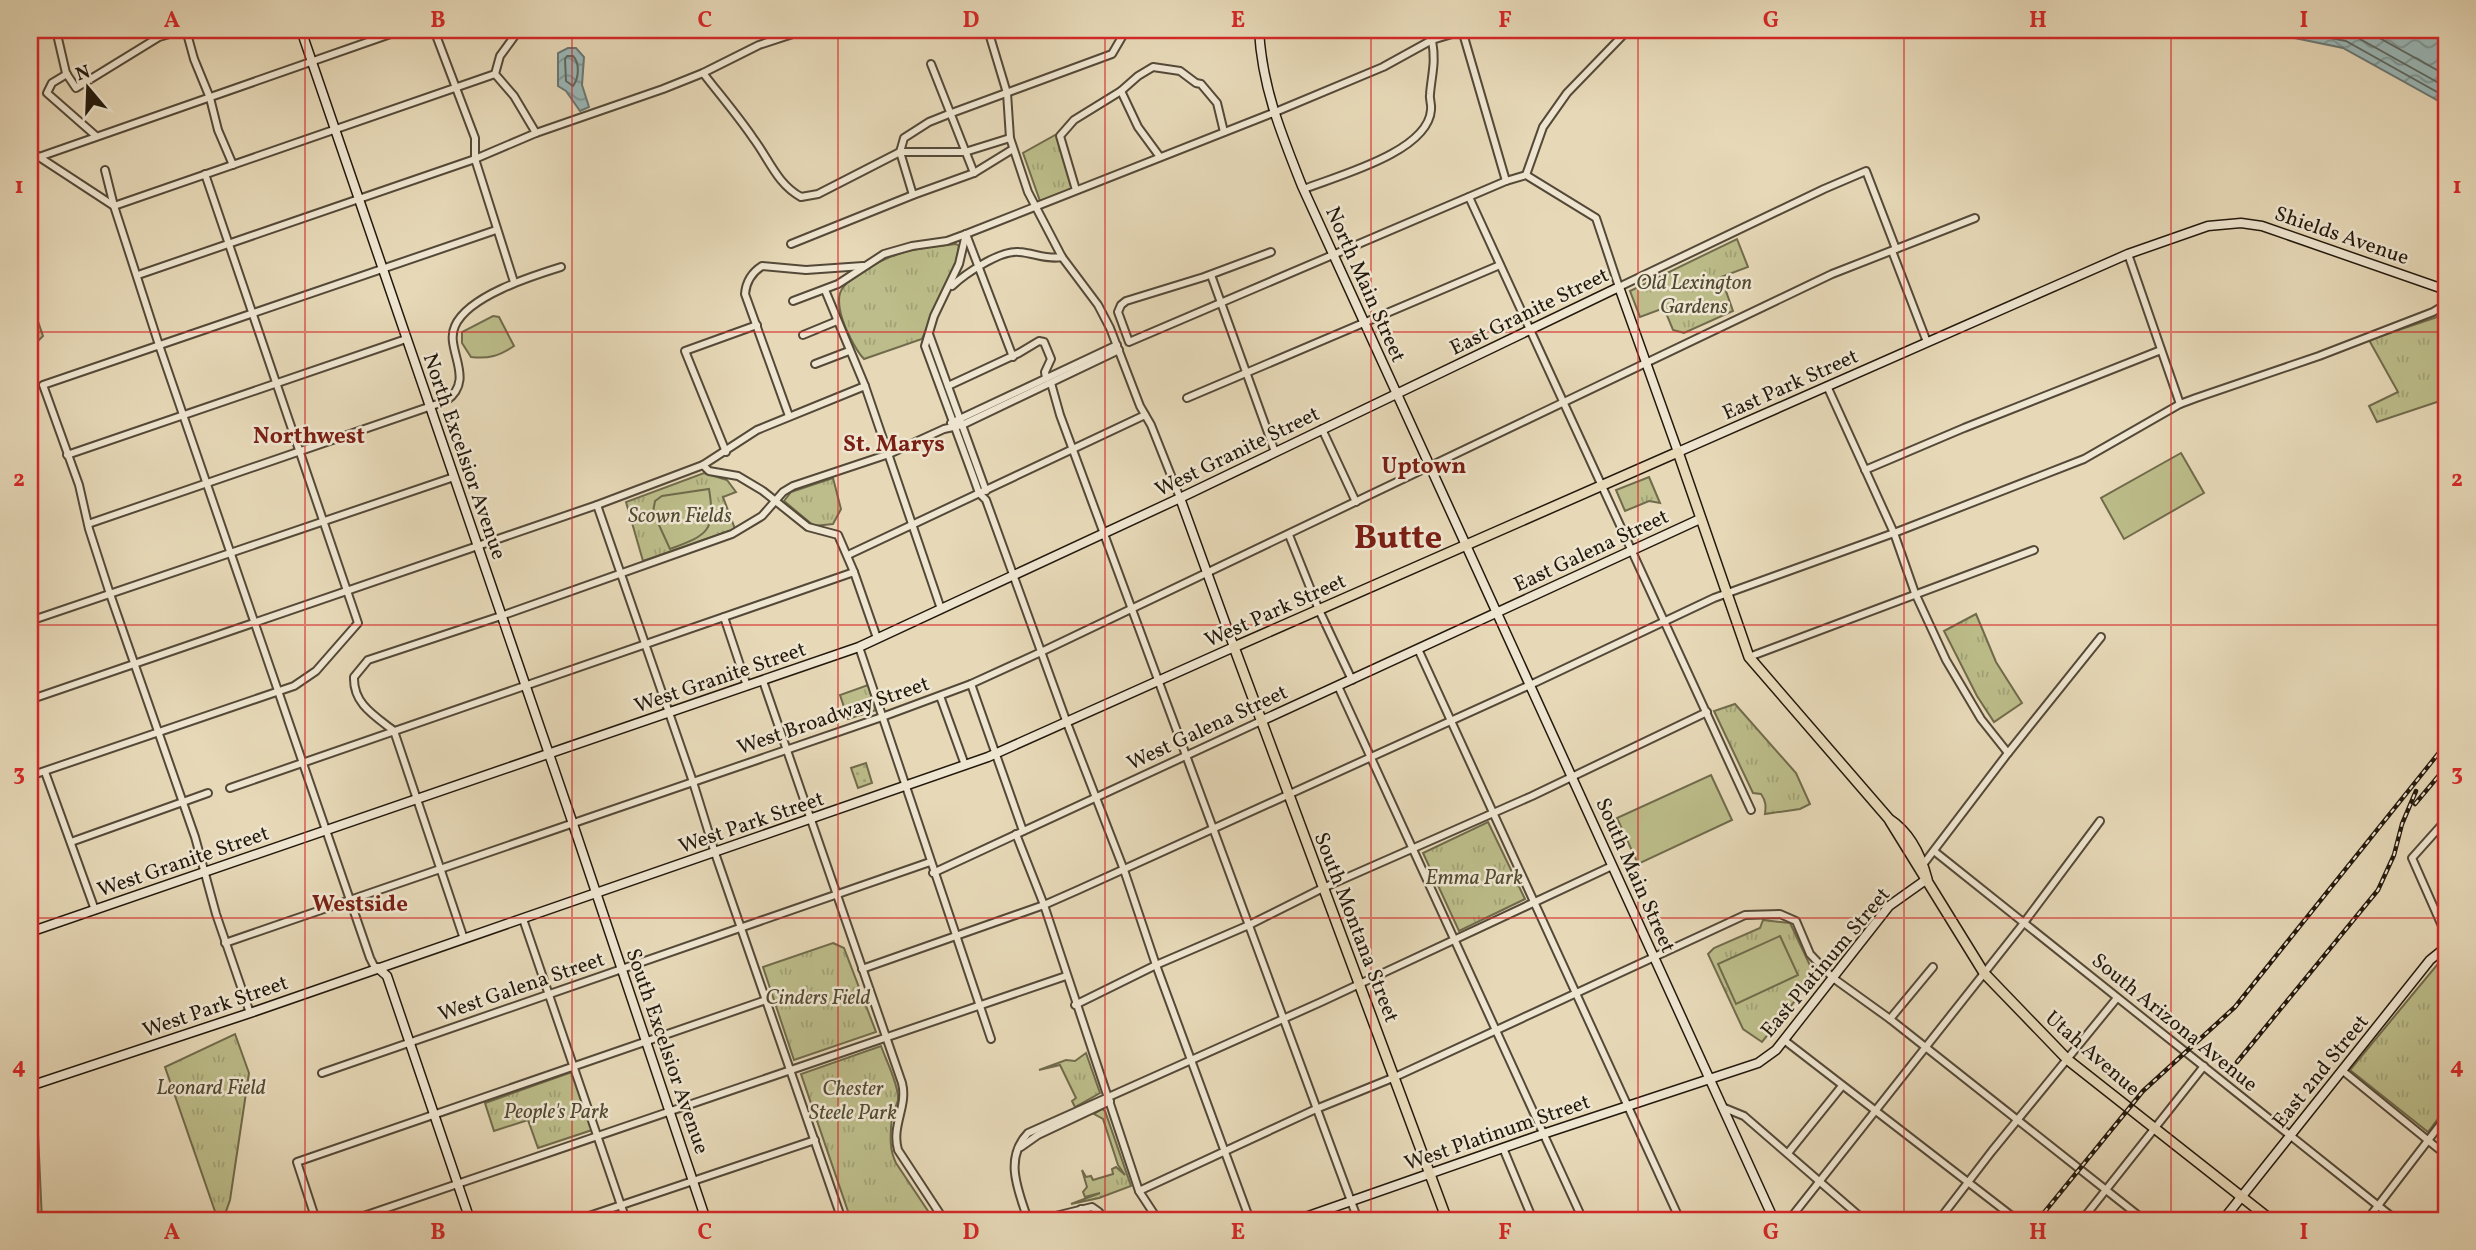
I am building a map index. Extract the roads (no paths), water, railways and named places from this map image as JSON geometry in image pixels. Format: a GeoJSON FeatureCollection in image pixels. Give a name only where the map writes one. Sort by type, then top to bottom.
{"type":"FeatureCollection","features":[{"type":"Feature","properties":{"kind":"main road","name":"East Park Street"},"geometry":{"type":"LineString","coordinates":[[1466,545],[1678,452]]}},
{"type":"Feature","properties":{"kind":"main road"},"geometry":{"type":"LineString","coordinates":[[1678,452],[1749,657],[1889,819]]}},
{"type":"Feature","properties":{"kind":"main road","name":"West Park Street"},"geometry":{"type":"LineString","coordinates":[[1234,647],[1466,545]]}},
{"type":"Feature","properties":{"kind":"main road","name":"South Montana Street"},"geometry":{"type":"LineString","coordinates":[[1234,647],[1447,1220]]}},
{"type":"Feature","properties":{"kind":"main road","name":"Utah Avenue"},"geometry":{"type":"LineString","coordinates":[[1889,819],[1902,828],[1927,879],[1984,973],[2068,1060],[2271,1220]]}},
{"type":"Feature","properties":{"kind":"main road","name":"Utah Avenue"},"geometry":{"type":"LineString","coordinates":[[1889,819],[1921,867]]}},
{"type":"Feature","properties":{"kind":"street"},"geometry":{"type":"LineString","coordinates":[[56,30],[67,75],[76,88],[158,34],[185,30],[218,130],[233,165]]}},
{"type":"Feature","properties":{"kind":"street","name":"North Excelsior Avenue"},"geometry":{"type":"LineString","coordinates":[[301,30],[596,894]]}},
{"type":"Feature","properties":{"kind":"street"},"geometry":{"type":"LineString","coordinates":[[39,157],[402,30]]}},
{"type":"Feature","properties":{"kind":"street"},"geometry":{"type":"LineString","coordinates":[[434,30],[475,138],[475,159],[514,282]]}},
{"type":"Feature","properties":{"kind":"street"},"geometry":{"type":"LineString","coordinates":[[495,74],[500,57],[519,30]]}},
{"type":"Feature","properties":{"kind":"street"},"geometry":{"type":"LineString","coordinates":[[138,275],[475,159],[536,133],[703,73],[760,45],[805,30]]}},
{"type":"Feature","properties":{"kind":"street"},"geometry":{"type":"LineString","coordinates":[[1015,30],[989,32],[1007,93],[1013,150],[1035,207],[1062,257],[1098,305],[1118,347],[1145,415],[1152,425],[1234,647]]}},
{"type":"Feature","properties":{"kind":"street"},"geometry":{"type":"LineString","coordinates":[[913,195],[900,152],[904,138],[929,122],[1112,54],[1126,30]]}},
{"type":"Feature","properties":{"kind":"street","name":"North Main Street"},"geometry":{"type":"LineString","coordinates":[[1259,30],[1264,73],[1273,113],[1364,323],[1466,545]]}},
{"type":"Feature","properties":{"kind":"street"},"geometry":{"type":"LineString","coordinates":[[1526,175],[1543,127],[1567,93],[1628,30]]}},
{"type":"Feature","properties":{"kind":"street"},"geometry":{"type":"LineString","coordinates":[[793,301],[838,284],[884,254],[903,247],[947,241],[966,234],[1273,113],[1383,66],[1432,40],[1462,31],[1506,181]]}},
{"type":"Feature","properties":{"kind":"street"},"geometry":{"type":"LineString","coordinates":[[1304,188],[1396,153],[1421,130],[1432,111],[1430,95],[1435,65],[1432,40]]}},
{"type":"Feature","properties":{"kind":"street"},"geometry":{"type":"LineString","coordinates":[[931,64],[974,173]]}},
{"type":"Feature","properties":{"kind":"street"},"geometry":{"type":"LineString","coordinates":[[1076,190],[1060,136],[1074,120],[1121,91],[1153,67],[1180,71],[1201,84],[1217,103],[1224,132]]}},
{"type":"Feature","properties":{"kind":"street"},"geometry":{"type":"LineString","coordinates":[[703,73],[754,139],[784,186],[801,197],[818,194],[900,152],[965,152],[1010,138]]}},
{"type":"Feature","properties":{"kind":"street"},"geometry":{"type":"LineString","coordinates":[[114,206],[495,74]]}},
{"type":"Feature","properties":{"kind":"street"},"geometry":{"type":"LineString","coordinates":[[495,74],[514,96],[536,133]]}},
{"type":"Feature","properties":{"kind":"street"},"geometry":{"type":"LineString","coordinates":[[67,75],[52,83],[47,93],[96,136]]}},
{"type":"Feature","properties":{"kind":"street"},"geometry":{"type":"LineString","coordinates":[[1121,91],[1138,127],[1160,157]]}},
{"type":"Feature","properties":{"kind":"street"},"geometry":{"type":"LineString","coordinates":[[791,244],[974,173],[1013,150]]}},
{"type":"Feature","properties":{"kind":"street"},"geometry":{"type":"LineString","coordinates":[[30,151],[114,206]]}},
{"type":"Feature","properties":{"kind":"street"},"geometry":{"type":"LineString","coordinates":[[105,170],[159,345],[371,962],[387,976],[470,1220]]}},
{"type":"Feature","properties":{"kind":"street","name":"East Granite Street"},"geometry":{"type":"LineString","coordinates":[[1396,394],[1866,171],[1894,250]]}},
{"type":"Feature","properties":{"kind":"street"},"geometry":{"type":"LineString","coordinates":[[30,776],[278,692],[308,678],[358,623],[205,174]]}},
{"type":"Feature","properties":{"kind":"street"},"geometry":{"type":"LineString","coordinates":[[1270,252],[1211,275],[1126,301],[1119,308],[1119,316],[1129,342],[1506,181],[1526,175],[1596,218],[1678,452]]}},
{"type":"Feature","properties":{"kind":"street"},"geometry":{"type":"LineString","coordinates":[[1469,197],[1751,810]]}},
{"type":"Feature","properties":{"kind":"street","name":"West Broadway Street"},"geometry":{"type":"LineString","coordinates":[[225,943],[971,684],[1208,574],[1832,274],[1975,218]]}},
{"type":"Feature","properties":{"kind":"street","name":"East Park Street"},"geometry":{"type":"LineString","coordinates":[[1678,452],[2128,254],[2208,226],[2225,223]]}},
{"type":"Feature","properties":{"kind":"street","name":"Shields Avenue"},"geometry":{"type":"LineString","coordinates":[[2225,223],[2242,223],[2272,229],[2446,290]]}},
{"type":"Feature","properties":{"kind":"street"},"geometry":{"type":"LineString","coordinates":[[250,1013],[110,594],[79,485],[43,385],[496,230]]}},
{"type":"Feature","properties":{"kind":"street"},"geometry":{"type":"LineString","coordinates":[[966,234],[1013,356]]}},
{"type":"Feature","properties":{"kind":"street"},"geometry":{"type":"LineString","coordinates":[[966,234],[959,264],[934,316],[926,348],[953,425],[983,491]]}},
{"type":"Feature","properties":{"kind":"street"},"geometry":{"type":"LineString","coordinates":[[1894,250],[1927,342]]}},
{"type":"Feature","properties":{"kind":"street"},"geometry":{"type":"LineString","coordinates":[[948,290],[979,267],[1015,251],[1041,257],[1062,257]]}},
{"type":"Feature","properties":{"kind":"street"},"geometry":{"type":"LineString","coordinates":[[2128,254],[2180,404]]}},
{"type":"Feature","properties":{"kind":"street"},"geometry":{"type":"LineString","coordinates":[[789,416],[746,294],[746,284],[751,275],[762,266],[806,270],[864,265]]}},
{"type":"Feature","properties":{"kind":"street"},"geometry":{"type":"LineString","coordinates":[[1187,398],[1500,265]]}},
{"type":"Feature","properties":{"kind":"street"},"geometry":{"type":"LineString","coordinates":[[88,524],[450,399],[458,384],[460,367],[453,339],[454,327],[459,318],[514,282],[561,267]]}},
{"type":"Feature","properties":{"kind":"street"},"geometry":{"type":"LineString","coordinates":[[1211,275],[1275,452]]}},
{"type":"Feature","properties":{"kind":"street"},"geometry":{"type":"LineString","coordinates":[[825,290],[865,386],[941,609]]}},
{"type":"Feature","properties":{"kind":"street"},"geometry":{"type":"LineString","coordinates":[[862,969],[1044,905],[1451,722],[1665,620],[1726,594],[1894,533],[2084,459],[2180,404],[2319,356],[2433,312],[2446,304]]}},
{"type":"Feature","properties":{"kind":"street"},"geometry":{"type":"LineString","coordinates":[[803,335],[838,321]]}},
{"type":"Feature","properties":{"kind":"street"},"geometry":{"type":"LineString","coordinates":[[726,452],[685,351],[757,325]]}},
{"type":"Feature","properties":{"kind":"street"},"geometry":{"type":"LineString","coordinates":[[929,333],[1013,575],[1124,870],[1250,1220]]}},
{"type":"Feature","properties":{"kind":"street"},"geometry":{"type":"LineString","coordinates":[[67,455],[406,338]]}},
{"type":"Feature","properties":{"kind":"street"},"geometry":{"type":"LineString","coordinates":[[948,386],[1041,341],[1051,359],[1045,372],[1358,1220]]}},
{"type":"Feature","properties":{"kind":"street"},"geometry":{"type":"LineString","coordinates":[[464,939],[394,731],[367,711],[359,701],[354,677],[368,660],[622,574],[739,531],[762,516],[783,492],[793,486],[888,454],[1118,347]]}},
{"type":"Feature","properties":{"kind":"street"},"geometry":{"type":"LineString","coordinates":[[1865,470],[2161,350]]}},
{"type":"Feature","properties":{"kind":"street"},"geometry":{"type":"LineString","coordinates":[[815,364],[849,351]]}},
{"type":"Feature","properties":{"kind":"street"},"geometry":{"type":"LineString","coordinates":[[30,703],[35,698],[597,505],[703,465],[757,430],[865,386]]}},
{"type":"Feature","properties":{"kind":"street"},"geometry":{"type":"LineString","coordinates":[[1827,386],[1894,533],[1915,593],[1946,660],[1981,719],[2008,753]]}},
{"type":"Feature","properties":{"kind":"street","name":"West Granite Street"},"geometry":{"type":"LineString","coordinates":[[30,932],[859,647],[1396,394]]}},
{"type":"Feature","properties":{"kind":"street"},"geometry":{"type":"LineString","coordinates":[[848,555],[1145,415]]}},
{"type":"Feature","properties":{"kind":"street"},"geometry":{"type":"LineString","coordinates":[[1322,429],[1356,502]]}},
{"type":"Feature","properties":{"kind":"street"},"geometry":{"type":"LineString","coordinates":[[703,465],[709,471],[738,476],[776,501],[808,527],[838,535],[855,572],[877,638]]}},
{"type":"Feature","properties":{"kind":"street"},"geometry":{"type":"LineString","coordinates":[[30,621],[454,477]]}},
{"type":"Feature","properties":{"kind":"street"},"geometry":{"type":"LineString","coordinates":[[597,505],[842,1220]]}},
{"type":"Feature","properties":{"kind":"street","name":"East Galena Street"},"geometry":{"type":"LineString","coordinates":[[1497,613],[1700,519]]}},
{"type":"Feature","properties":{"kind":"street"},"geometry":{"type":"LineString","coordinates":[[1289,535],[1319,610],[1352,680]]}},
{"type":"Feature","properties":{"kind":"street","name":"South Main Street"},"geometry":{"type":"LineString","coordinates":[[1466,545],[1774,1220]]}},
{"type":"Feature","properties":{"kind":"street"},"geometry":{"type":"LineString","coordinates":[[1749,657],[2034,550]]}},
{"type":"Feature","properties":{"kind":"street"},"geometry":{"type":"LineString","coordinates":[[230,788],[855,572]]}},
{"type":"Feature","properties":{"kind":"street","name":"West Galena Street"},"geometry":{"type":"LineString","coordinates":[[933,873],[1497,613]]}},
{"type":"Feature","properties":{"kind":"street"},"geometry":{"type":"LineString","coordinates":[[724,617],[747,686]]}},
{"type":"Feature","properties":{"kind":"street"},"geometry":{"type":"LineString","coordinates":[[1921,867],[2101,637]]}},
{"type":"Feature","properties":{"kind":"street"},"geometry":{"type":"LineString","coordinates":[[859,647],[991,1039]]}},
{"type":"Feature","properties":{"kind":"street","name":"West Park Street"},"geometry":{"type":"LineString","coordinates":[[30,1086],[250,1013],[996,754],[1234,647]]}},
{"type":"Feature","properties":{"kind":"street"},"geometry":{"type":"LineString","coordinates":[[1418,649],[1679,1220]]}},
{"type":"Feature","properties":{"kind":"street"},"geometry":{"type":"LineString","coordinates":[[763,681],[905,1095],[898,1116],[898,1150],[944,1220]]}},
{"type":"Feature","properties":{"kind":"street"},"geometry":{"type":"LineString","coordinates":[[971,684],[996,754],[1075,1005],[1139,1191],[1158,1220]]}},
{"type":"Feature","properties":{"kind":"street"},"geometry":{"type":"LineString","coordinates":[[1338,686],[1583,1220]]}},
{"type":"Feature","properties":{"kind":"street"},"geometry":{"type":"LineString","coordinates":[[940,696],[965,765]]}},
{"type":"Feature","properties":{"kind":"street"},"geometry":{"type":"LineString","coordinates":[[1075,1005],[1156,965],[1572,777],[1707,712]]}},
{"type":"Feature","properties":{"kind":"street"},"geometry":{"type":"LineString","coordinates":[[45,772],[95,910]]}},
{"type":"Feature","properties":{"kind":"street"},"geometry":{"type":"LineString","coordinates":[[71,842],[208,793]]}},
{"type":"Feature","properties":{"kind":"street"},"geometry":{"type":"LineString","coordinates":[[2446,820],[2412,858],[2446,935]]}},
{"type":"Feature","properties":{"kind":"street"},"geometry":{"type":"LineString","coordinates":[[1789,1220],[2024,925],[2100,821]]}},
{"type":"Feature","properties":{"kind":"street","name":"South Arizona Avenue"},"geometry":{"type":"LineString","coordinates":[[1934,851],[2396,1220]]}},
{"type":"Feature","properties":{"kind":"street","name":"West Galena Street"},"geometry":{"type":"LineString","coordinates":[[322,1073],[930,862]]}},
{"type":"Feature","properties":{"kind":"street"},"geometry":{"type":"LineString","coordinates":[[1028,1220],[1013,1173],[1019,1148],[1038,1135],[1108,1099],[1612,866]]}},
{"type":"Feature","properties":{"kind":"street","name":"East Platinum Street"},"geometry":{"type":"LineString","coordinates":[[1709,1078],[1758,1063],[1776,1050],[1889,906],[1927,879]]}},
{"type":"Feature","properties":{"kind":"street","name":"South Excelsior Avenue"},"geometry":{"type":"LineString","coordinates":[[596,894],[706,1220]]}},
{"type":"Feature","properties":{"kind":"street"},"geometry":{"type":"LineString","coordinates":[[1139,1191],[1316,1109],[1395,1077],[1745,915],[1780,914],[1796,921],[1810,954],[1833,978],[1890,1019],[2144,1220]]}},
{"type":"Feature","properties":{"kind":"street"},"geometry":{"type":"LineString","coordinates":[[523,919],[626,1220]]}},
{"type":"Feature","properties":{"kind":"street","name":"East 2nd Street"},"geometry":{"type":"LineString","coordinates":[[2223,1220],[2430,960],[2446,947]]}},
{"type":"Feature","properties":{"kind":"street"},"geometry":{"type":"LineString","coordinates":[[1890,1019],[1933,967]]}},
{"type":"Feature","properties":{"kind":"street"},"geometry":{"type":"LineString","coordinates":[[352,1220],[1066,976]]}},
{"type":"Feature","properties":{"kind":"street"},"geometry":{"type":"LineString","coordinates":[[1939,1220],[2117,998]]}},
{"type":"Feature","properties":{"kind":"street"},"geometry":{"type":"LineString","coordinates":[[316,1220],[297,1162],[766,1000]]}},
{"type":"Feature","properties":{"kind":"street"},"geometry":{"type":"LineString","coordinates":[[1784,1040],[2017,1220]]}},
{"type":"Feature","properties":{"kind":"street"},"geometry":{"type":"LineString","coordinates":[[2082,1220],[2204,1066]]}},
{"type":"Feature","properties":{"kind":"street"},"geometry":{"type":"LineString","coordinates":[[2343,1071],[2446,1155]]}},
{"type":"Feature","properties":{"kind":"street","name":"West Platinum Street"},"geometry":{"type":"LineString","coordinates":[[1297,1220],[1709,1078]]}},
{"type":"Feature","properties":{"kind":"street"},"geometry":{"type":"LineString","coordinates":[[1788,1153],[1842,1086]]}},
{"type":"Feature","properties":{"kind":"street"},"geometry":{"type":"LineString","coordinates":[[1722,1107],[1744,1116],[1864,1220]]}},
{"type":"Feature","properties":{"kind":"street"},"geometry":{"type":"LineString","coordinates":[[2367,1220],[2446,1117]]}},
{"type":"Feature","properties":{"kind":"street"},"geometry":{"type":"LineString","coordinates":[[577,1220],[815,1140]]}},
{"type":"Feature","properties":{"kind":"street"},"geometry":{"type":"LineString","coordinates":[[1503,1148],[1533,1220]]}},
{"type":"Feature","properties":{"kind":"street"},"geometry":{"type":"LineString","coordinates":[[1039,1220],[1081,1209],[1096,1208],[1099,1212],[1093,1220],[1087,1218],[1081,1209]]}},
{"type":"Feature","properties":{"kind":"water"},"geometry":{"type":"Polygon","coordinates":[[[2271,30],[2446,30],[2446,105],[2343,48],[2280,35],[2271,30]]]}},
{"type":"Feature","properties":{"kind":"water"},"geometry":{"type":"Polygon","coordinates":[[[568,48],[576,48],[584,57],[582,85],[589,107],[580,111],[566,91],[558,86],[558,53],[568,48]]]}},
{"type":"Feature","properties":{"kind":"railway"},"geometry":{"type":"LineString","coordinates":[[2038,1220],[2143,1091],[2235,1007],[2446,744]]}},
{"type":"Feature","properties":{"kind":"railway"},"geometry":{"type":"LineString","coordinates":[[2415,804],[2446,767]]}},
{"type":"Feature","properties":{"kind":"railway"},"geometry":{"type":"LineString","coordinates":[[2237,1062],[2378,890],[2394,855],[2402,824],[2416,791]]}},
{"type":"Feature","properties":{"kind":"district","name":"Northwest"},"geometry":{"type":"Point","coordinates":[309,435]}},
{"type":"Feature","properties":{"kind":"district","name":"St. Marys"},"geometry":{"type":"Point","coordinates":[894,443]}},
{"type":"Feature","properties":{"kind":"district","name":"Uptown"},"geometry":{"type":"Point","coordinates":[1424,465]}},
{"type":"Feature","properties":{"kind":"district","name":"Butte"},"geometry":{"type":"Point","coordinates":[1398,536]}},
{"type":"Feature","properties":{"kind":"district","name":"Westside"},"geometry":{"type":"Point","coordinates":[360,903]}},
{"type":"Feature","properties":{"kind":"park label","name":"Old Lexington Gardens"},"geometry":{"type":"Point","coordinates":[1694,294]}},
{"type":"Feature","properties":{"kind":"park label","name":"Scown Fields"},"geometry":{"type":"Point","coordinates":[680,515]}},
{"type":"Feature","properties":{"kind":"park label","name":"Emma Park"},"geometry":{"type":"Point","coordinates":[1474,877]}},
{"type":"Feature","properties":{"kind":"park label","name":"Cinders Field"},"geometry":{"type":"Point","coordinates":[818,997]}},
{"type":"Feature","properties":{"kind":"park label","name":"Leonard Field"},"geometry":{"type":"Point","coordinates":[211,1087]}},
{"type":"Feature","properties":{"kind":"park label","name":"Chester Steele Park"},"geometry":{"type":"Point","coordinates":[853,1100]}},
{"type":"Feature","properties":{"kind":"park label","name":"People's Park"},"geometry":{"type":"Point","coordinates":[556,1111]}}]}
